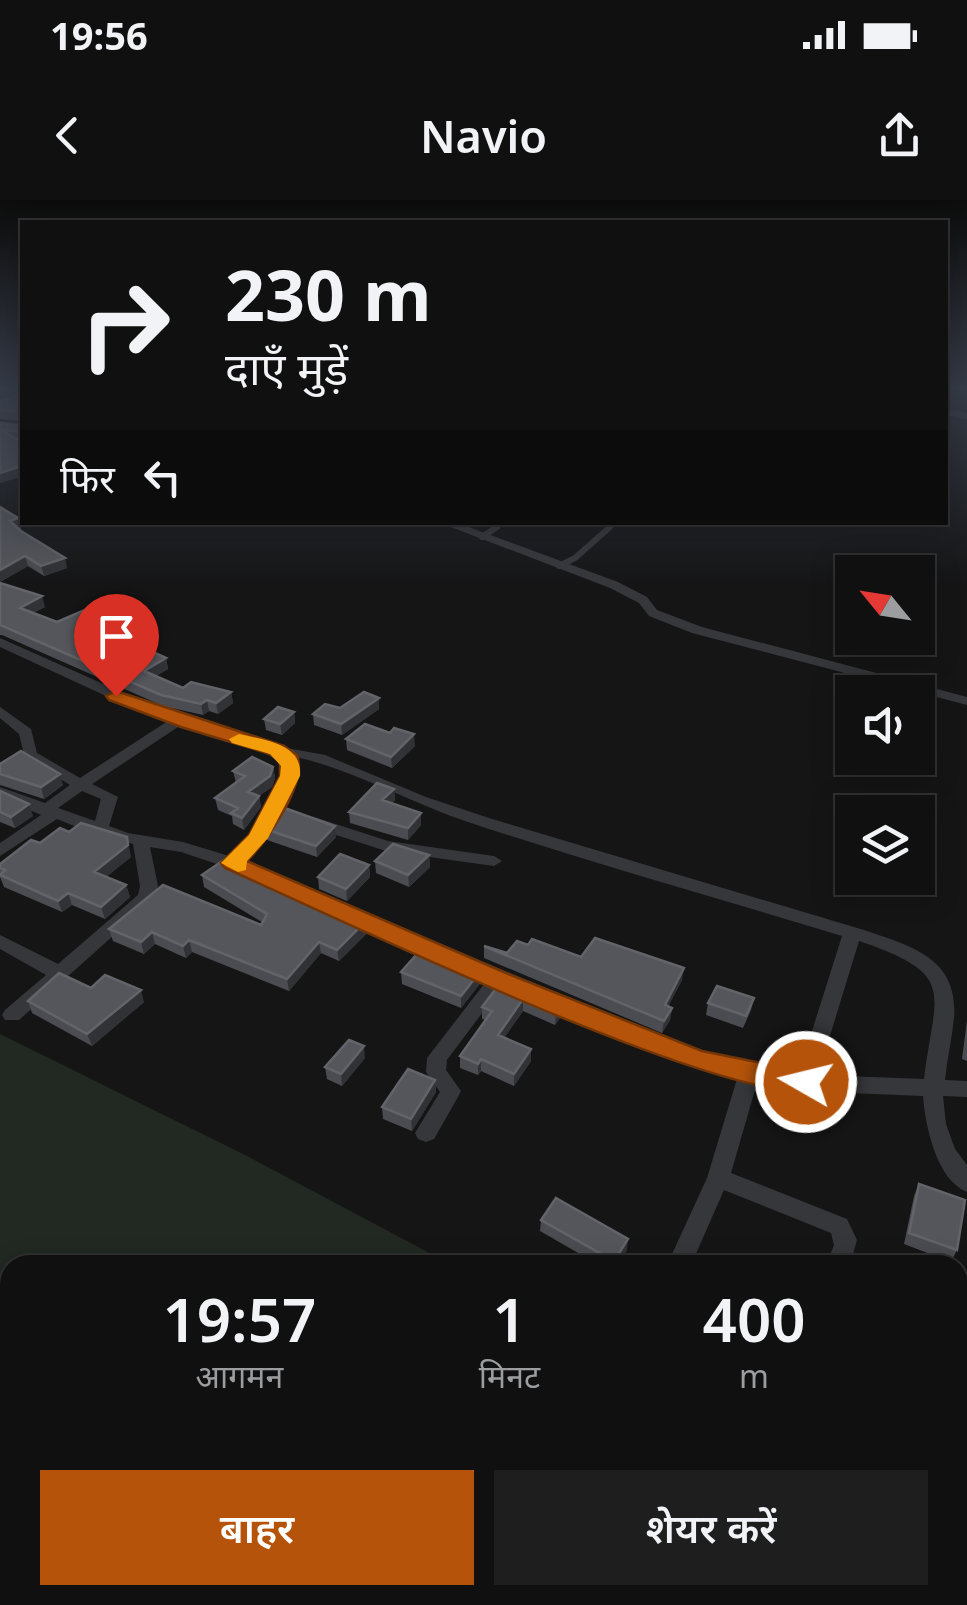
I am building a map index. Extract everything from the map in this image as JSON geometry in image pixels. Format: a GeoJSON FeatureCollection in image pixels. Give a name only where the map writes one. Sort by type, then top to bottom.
{"type":"FeatureCollection","features":[{"type":"Feature","properties":{"kind":"street"},"geometry":{"type":"LineString","coordinates":[[452,525],[624,590],[643,600],[653,613],[697,630],[967,702]]}},
{"type":"Feature","properties":{"kind":"street"},"geometry":{"type":"LineString","coordinates":[[0,642],[178,720],[310,756],[441,808],[852,934],[918,960],[937,974],[950,994],[954,1016],[935,1086],[934,1111],[944,1145],[967,1182]]}},
{"type":"Feature","properties":{"kind":"street"},"geometry":{"type":"LineString","coordinates":[[0,711],[26,732],[30,755],[80,785],[110,797],[100,830]]}},
{"type":"Feature","properties":{"kind":"street"},"geometry":{"type":"LineString","coordinates":[[0,851],[80,785],[178,720]]}},
{"type":"Feature","properties":{"kind":"street"},"geometry":{"type":"LineString","coordinates":[[232,863],[257,838],[290,776],[290,760],[277,750]]}},
{"type":"Feature","properties":{"kind":"street"},"geometry":{"type":"LineString","coordinates":[[0,792],[100,830],[141,842],[183,847],[232,863],[696,1060],[749,1074],[806,1082],[967,1090]]}},
{"type":"Feature","properties":{"kind":"street"},"geometry":{"type":"LineString","coordinates":[[272,805],[386,846],[494,861]]}},
{"type":"Feature","properties":{"kind":"street"},"geometry":{"type":"LineString","coordinates":[[12,1015],[146,897],[149,886],[141,842]]}},
{"type":"Feature","properties":{"kind":"street"},"geometry":{"type":"LineString","coordinates":[[806,1082],[852,934]]}},
{"type":"Feature","properties":{"kind":"street"},"geometry":{"type":"LineString","coordinates":[[0,941],[60,974]]}},
{"type":"Feature","properties":{"kind":"street"},"geometry":{"type":"LineString","coordinates":[[426,1133],[452,1091],[436,1072],[437,1058],[498,979]]}},
{"type":"Feature","properties":{"kind":"street"},"geometry":{"type":"LineString","coordinates":[[683,1255],[718,1178],[749,1074]]}},
{"type":"Feature","properties":{"kind":"street"},"geometry":{"type":"LineString","coordinates":[[718,1178],[838,1226],[846,1234],[841,1255]]}},
{"type":"Feature","properties":{"kind":"lane"},"geometry":{"type":"LineString","coordinates":[[482,536],[499,525]]}},
{"type":"Feature","properties":{"kind":"lane"},"geometry":{"type":"LineString","coordinates":[[559,566],[575,558],[612,525]]}},
{"type":"Feature","properties":{"kind":"shaded area"},"geometry":{"type":"Polygon","coordinates":[[[0,1034],[245,1155],[433,1255],[0,1255],[0,1034]]]}},
{"type":"Feature","properties":{"kind":"building"},"geometry":{"type":"Polygon","coordinates":[[[0,454],[20,454],[20,467],[0,473],[0,454]]]}},
{"type":"Feature","properties":{"kind":"building"},"geometry":{"type":"Polygon","coordinates":[[[0,507],[18,518],[10,521],[21,531],[65,558],[41,566],[25,556],[0,570],[0,507]]]}},
{"type":"Feature","properties":{"kind":"building"},"geometry":{"type":"Polygon","coordinates":[[[0,583],[42,596],[20,608],[57,622],[99,604],[133,622],[126,625],[144,632],[129,641],[166,658],[144,671],[183,688],[191,682],[231,692],[216,703],[207,700],[201,704],[161,695],[0,625],[0,583]]]}},
{"type":"Feature","properties":{"kind":"building"},"geometry":{"type":"Polygon","coordinates":[[[364,692],[379,698],[341,724],[313,714],[325,704],[340,708],[364,692]]]}},
{"type":"Feature","properties":{"kind":"building"},"geometry":{"type":"Polygon","coordinates":[[[278,707],[294,712],[280,724],[264,719],[278,707]]]}},
{"type":"Feature","properties":{"kind":"building"},"geometry":{"type":"Polygon","coordinates":[[[365,724],[390,733],[394,728],[414,734],[391,757],[346,739],[365,724]]]}},
{"type":"Feature","properties":{"kind":"building"},"geometry":{"type":"Polygon","coordinates":[[[21,751],[60,774],[41,787],[0,774],[0,764],[21,751]]]}},
{"type":"Feature","properties":{"kind":"building"},"geometry":{"type":"Polygon","coordinates":[[[252,757],[273,767],[270,776],[248,792],[259,796],[242,818],[231,813],[238,808],[215,798],[245,776],[233,771],[252,757]]]}},
{"type":"Feature","properties":{"kind":"building"},"geometry":{"type":"Polygon","coordinates":[[[377,783],[394,789],[382,800],[421,813],[408,828],[349,812],[377,783]]]}},
{"type":"Feature","properties":{"kind":"building"},"geometry":{"type":"Polygon","coordinates":[[[0,791],[29,804],[11,817],[0,812],[0,791]]]}},
{"type":"Feature","properties":{"kind":"building"},"geometry":{"type":"Polygon","coordinates":[[[279,806],[335,826],[316,846],[262,828],[279,806]]]}},
{"type":"Feature","properties":{"kind":"building"},"geometry":{"type":"Polygon","coordinates":[[[81,823],[127,837],[128,845],[94,872],[126,885],[101,907],[68,893],[58,901],[0,875],[5,870],[0,864],[31,840],[40,843],[60,828],[69,832],[81,823]]]}},
{"type":"Feature","properties":{"kind":"building"},"geometry":{"type":"Polygon","coordinates":[[[393,844],[429,855],[408,875],[375,861],[393,844]]]}},
{"type":"Feature","properties":{"kind":"building"},"geometry":{"type":"Polygon","coordinates":[[[340,854],[369,865],[346,889],[318,877],[340,854]]]}},
{"type":"Feature","properties":{"kind":"building"},"geometry":{"type":"Polygon","coordinates":[[[224,860],[284,892],[289,887],[367,920],[337,950],[319,942],[287,979],[189,940],[183,946],[152,932],[141,942],[109,929],[163,885],[261,925],[267,914],[202,875],[224,860]]]}},
{"type":"Feature","properties":{"kind":"building"},"geometry":{"type":"Polygon","coordinates":[[[595,938],[684,968],[665,1005],[672,1008],[664,1021],[484,946],[507,953],[517,941],[528,945],[532,939],[581,957],[595,938]]]}},
{"type":"Feature","properties":{"kind":"building"},"geometry":{"type":"Polygon","coordinates":[[[425,945],[482,969],[461,996],[401,972],[425,945]]]}},
{"type":"Feature","properties":{"kind":"building"},"geometry":{"type":"Polygon","coordinates":[[[59,973],[91,988],[105,975],[141,990],[87,1034],[28,1001],[59,973]]]}},
{"type":"Feature","properties":{"kind":"building"},"geometry":{"type":"Polygon","coordinates":[[[504,978],[563,1003],[556,1013],[523,999],[498,1035],[531,1049],[514,1074],[481,1059],[478,1064],[460,1056],[492,1011],[482,1007],[504,978]]]}},
{"type":"Feature","properties":{"kind":"building"},"geometry":{"type":"Polygon","coordinates":[[[717,986],[754,998],[746,1016],[708,1003],[717,986]]]}},
{"type":"Feature","properties":{"kind":"building"},"geometry":{"type":"Polygon","coordinates":[[[349,1040],[364,1046],[341,1074],[325,1067],[349,1040]]]}},
{"type":"Feature","properties":{"kind":"building"},"geometry":{"type":"Polygon","coordinates":[[[408,1069],[435,1080],[411,1119],[382,1107],[408,1069]]]}},
{"type":"Feature","properties":{"kind":"building"},"geometry":{"type":"Polygon","coordinates":[[[919,1184],[965,1200],[957,1250],[909,1233],[919,1184]]]}},
{"type":"Feature","properties":{"kind":"building"},"geometry":{"type":"Polygon","coordinates":[[[556,1198],[628,1239],[618,1255],[603,1255],[541,1220],[556,1198]]]}},
{"type":"Feature","properties":{"kind":"slow traffic"},"geometry":{"type":"LineString","coordinates":[[238,865],[232,863],[257,838],[290,776],[291,766],[290,760],[277,750],[239,739]]}},
{"type":"Feature","properties":{"kind":"route"},"geometry":{"type":"LineString","coordinates":[[116,696],[187,724],[277,750],[290,760],[290,776],[257,838],[232,863],[696,1060],[749,1074],[806,1082]]}}]}
